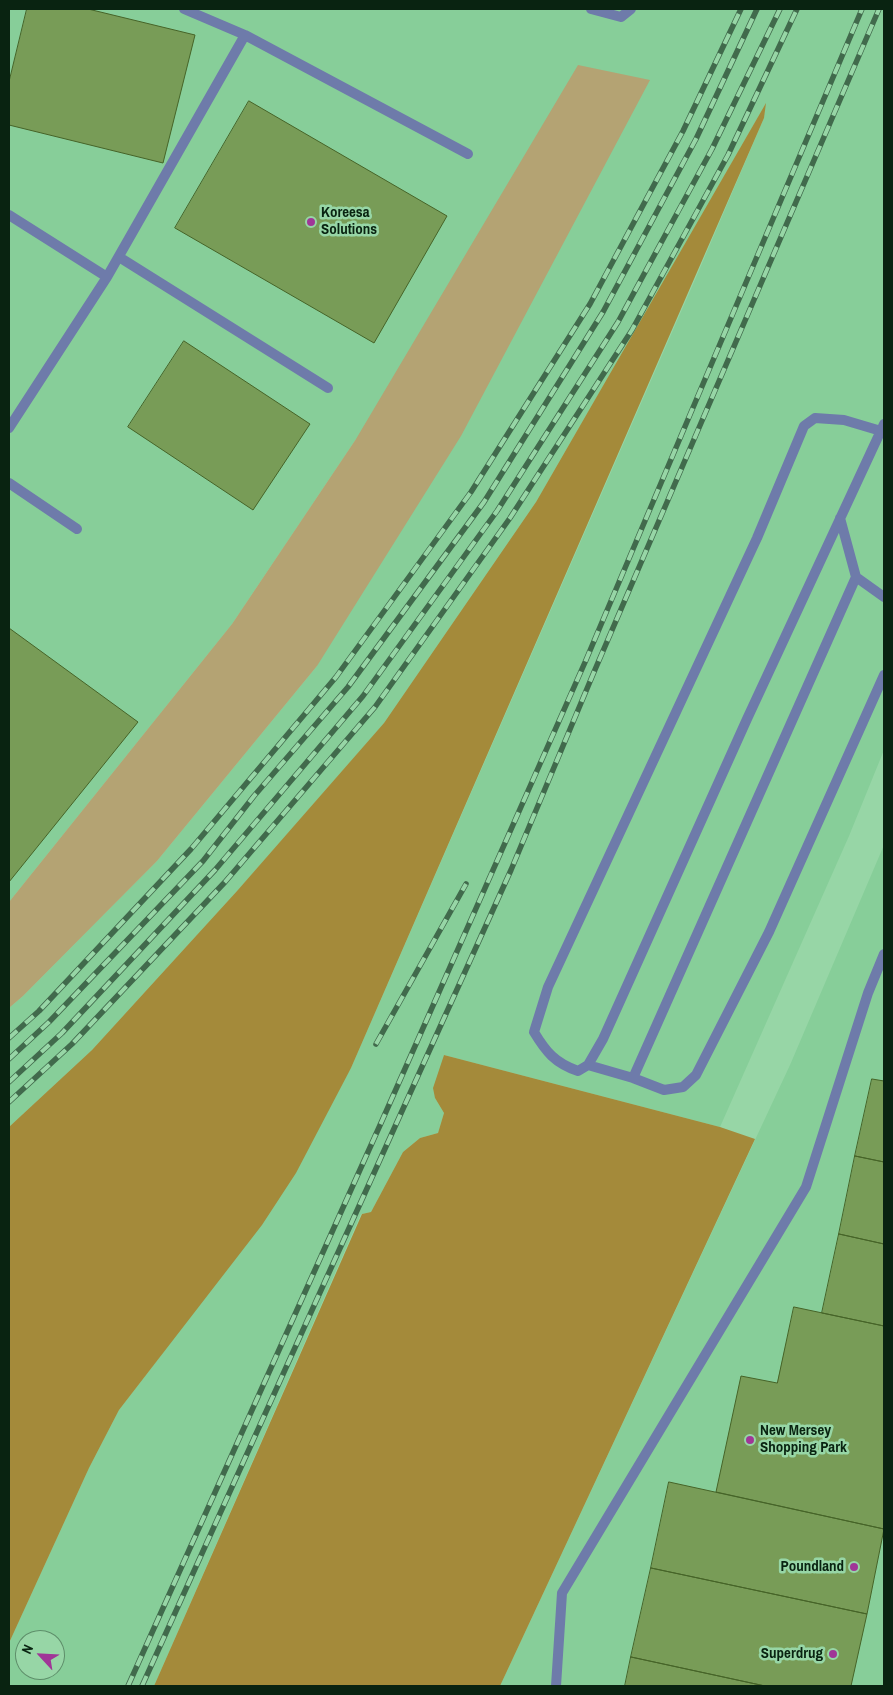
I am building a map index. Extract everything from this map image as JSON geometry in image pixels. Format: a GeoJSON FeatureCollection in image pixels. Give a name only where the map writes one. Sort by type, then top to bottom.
{"type":"FeatureCollection","features":[{"type":"Feature","properties":{"kind":"lane"},"geometry":{"type":"LineString","coordinates":[[184,9],[245,35],[468,154]]}},
{"type":"Feature","properties":{"kind":"lane"},"geometry":{"type":"LineString","coordinates":[[590,9],[621,17],[631,9]]}},
{"type":"Feature","properties":{"kind":"lane"},"geometry":{"type":"LineString","coordinates":[[9,428],[107,277],[245,35]]}},
{"type":"Feature","properties":{"kind":"lane"},"geometry":{"type":"LineString","coordinates":[[9,215],[107,277]]}},
{"type":"Feature","properties":{"kind":"lane"},"geometry":{"type":"LineString","coordinates":[[119,257],[328,388]]}},
{"type":"Feature","properties":{"kind":"lane"},"geometry":{"type":"LineString","coordinates":[[815,418],[844,420],[883,427],[747,719],[603,1039],[588,1065],[578,1071],[564,1066],[545,1051],[534,1032],[548,987],[757,538],[804,426],[815,418]]}},
{"type":"Feature","properties":{"kind":"lane"},"geometry":{"type":"LineString","coordinates":[[9,483],[78,529]]}},
{"type":"Feature","properties":{"kind":"lane"},"geometry":{"type":"LineString","coordinates":[[633,1078],[856,577],[840,518]]}},
{"type":"Feature","properties":{"kind":"lane"},"geometry":{"type":"LineString","coordinates":[[856,577],[884,597]]}},
{"type":"Feature","properties":{"kind":"lane"},"geometry":{"type":"LineString","coordinates":[[588,1065],[633,1078],[664,1090],[683,1087],[696,1075],[769,932],[884,676]]}},
{"type":"Feature","properties":{"kind":"lane"},"geometry":{"type":"LineString","coordinates":[[556,1686],[562,1593],[806,1187],[868,993],[884,954]]}},
{"type":"Feature","properties":{"kind":"shaded area"},"geometry":{"type":"Polygon","coordinates":[[[9,9],[884,9],[884,750],[849,836],[720,1127],[444,1055],[435,1098],[444,1113],[438,1133],[420,1138],[403,1152],[371,1212],[361,1214],[154,1686],[9,1686],[9,1643],[89,1468],[119,1410],[159,1358],[351,1068],[697,275],[764,118],[765,105],[536,502],[384,723],[237,891],[92,1050],[9,1127],[9,1008],[157,861],[317,666],[356,439],[232,624],[9,902],[9,9]]]}},
{"type":"Feature","properties":{"kind":"shaded area"},"geometry":{"type":"Polygon","coordinates":[[[578,65],[650,80],[461,436],[317,666],[157,861],[9,1008],[9,902],[232,624],[356,439],[578,65]]]}},
{"type":"Feature","properties":{"kind":"shaded area"},"geometry":{"type":"Polygon","coordinates":[[[766,103],[764,118],[351,1068],[296,1173],[262,1225],[119,1410],[89,1468],[9,1643],[9,1127],[92,1050],[237,891],[384,723],[536,502],[766,103]]]}},
{"type":"Feature","properties":{"kind":"shaded area","name":"New Mersey Shopping Park"},"geometry":{"type":"Polygon","coordinates":[[[884,845],[884,1686],[500,1686],[790,1065],[884,845]]]}},
{"type":"Feature","properties":{"kind":"shaded area"},"geometry":{"type":"Polygon","coordinates":[[[444,1055],[720,1127],[755,1139],[500,1686],[154,1686],[362,1214],[371,1212],[403,1152],[420,1138],[438,1133],[444,1113],[435,1098],[433,1088],[444,1055]]]}},
{"type":"Feature","properties":{"kind":"building"},"geometry":{"type":"Polygon","coordinates":[[[27,9],[88,9],[195,35],[163,163],[9,125],[9,82],[27,9]]]}},
{"type":"Feature","properties":{"kind":"building","name":"Koreesa Solutions"},"geometry":{"type":"Polygon","coordinates":[[[249,101],[447,216],[374,343],[175,228],[249,101]]]}},
{"type":"Feature","properties":{"kind":"building"},"geometry":{"type":"Polygon","coordinates":[[[184,341],[310,424],[253,510],[128,427],[184,341]]]}},
{"type":"Feature","properties":{"kind":"building"},"geometry":{"type":"Polygon","coordinates":[[[9,628],[138,722],[9,882],[9,628]]]}},
{"type":"Feature","properties":{"kind":"building"},"geometry":{"type":"Polygon","coordinates":[[[872,1079],[884,1081],[884,1162],[855,1156],[872,1079]]]}},
{"type":"Feature","properties":{"kind":"building"},"geometry":{"type":"Polygon","coordinates":[[[855,1156],[884,1162],[884,1244],[839,1234],[855,1156]]]}},
{"type":"Feature","properties":{"kind":"building"},"geometry":{"type":"Polygon","coordinates":[[[839,1234],[884,1244],[884,1326],[822,1313],[839,1234]]]}},
{"type":"Feature","properties":{"kind":"building"},"geometry":{"type":"Polygon","coordinates":[[[794,1307],[884,1326],[884,1529],[716,1492],[741,1376],[777,1383],[794,1307]]]}},
{"type":"Feature","properties":{"kind":"building"},"geometry":{"type":"Polygon","coordinates":[[[669,1482],[884,1529],[867,1614],[651,1568],[669,1482]]]}},
{"type":"Feature","properties":{"kind":"building"},"geometry":{"type":"Polygon","coordinates":[[[651,1568],[867,1614],[851,1686],[765,1686],[631,1657],[651,1568]]]}},
{"type":"Feature","properties":{"kind":"building"},"geometry":{"type":"Polygon","coordinates":[[[631,1657],[765,1686],[625,1686],[631,1657]]]}},
{"type":"Feature","properties":{"kind":"railway"},"geometry":{"type":"LineString","coordinates":[[9,1038],[39,1011],[191,849],[336,677],[471,492],[590,304],[683,131],[741,9]]}},
{"type":"Feature","properties":{"kind":"railway"},"geometry":{"type":"LineString","coordinates":[[9,1059],[49,1022],[203,861],[254,796],[348,687],[484,502],[603,312],[696,139],[757,9]]}},
{"type":"Feature","properties":{"kind":"railway"},"geometry":{"type":"LineString","coordinates":[[9,1082],[62,1033],[215,870],[363,696],[497,511],[618,322],[712,149],[780,9]]}},
{"type":"Feature","properties":{"kind":"railway"},"geometry":{"type":"LineString","coordinates":[[9,1102],[72,1044],[225,882],[375,707],[510,518],[632,330],[728,155],[797,9]]}},
{"type":"Feature","properties":{"kind":"railway"},"geometry":{"type":"LineString","coordinates":[[128,1686],[381,1123],[586,660],[862,9]]}},
{"type":"Feature","properties":{"kind":"railway"},"geometry":{"type":"LineString","coordinates":[[142,1686],[511,870],[879,9]]}},
{"type":"Feature","properties":{"kind":"railway"},"geometry":{"type":"LineString","coordinates":[[376,1044],[466,884]]}},
{"type":"Feature","properties":{"kind":"place","name":"Koreesa Solutions"},"geometry":{"type":"Point","coordinates":[311,222]}},
{"type":"Feature","properties":{"kind":"place","name":"New Mersey Shopping Park"},"geometry":{"type":"Point","coordinates":[750,1440]}},
{"type":"Feature","properties":{"kind":"place","name":"Poundland"},"geometry":{"type":"Point","coordinates":[854,1567]}},
{"type":"Feature","properties":{"kind":"place","name":"Superdrug"},"geometry":{"type":"Point","coordinates":[833,1654]}}]}
